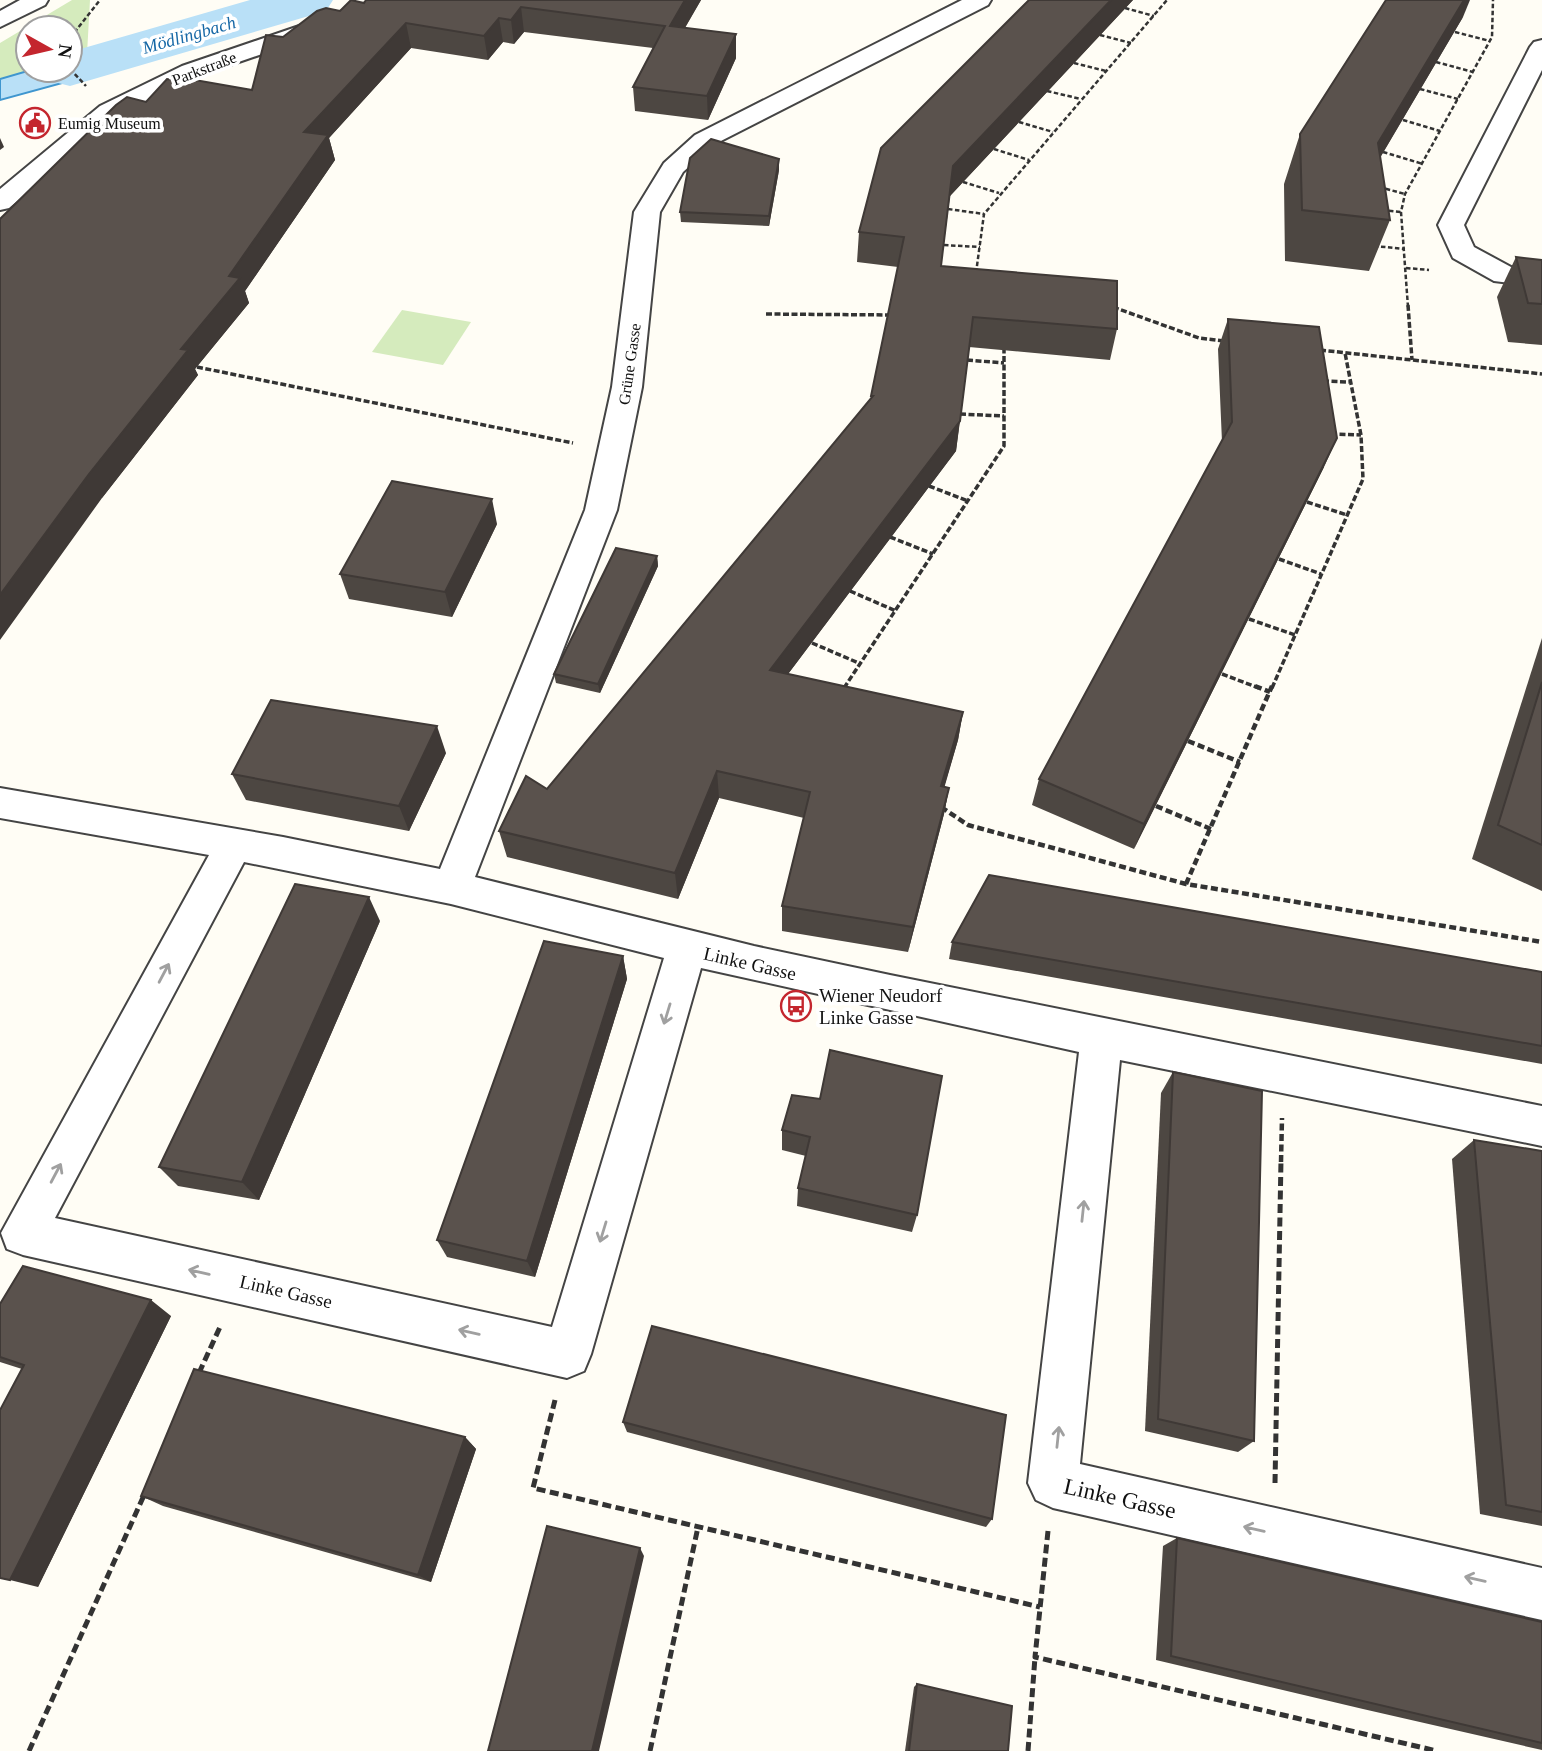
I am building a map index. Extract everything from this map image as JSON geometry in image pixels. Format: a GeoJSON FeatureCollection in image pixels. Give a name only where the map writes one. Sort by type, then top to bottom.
{"type":"FeatureCollection","features":[{"type":"Feature","properties":{"kind":"street"},"geometry":{"type":"LineString","coordinates":[[0,20],[37,0]]}},
{"type":"Feature","properties":{"kind":"street","name":"Parkstraße"},"geometry":{"type":"LineString","coordinates":[[0,202],[109,111],[190,71],[397,0]]}},
{"type":"Feature","properties":{"kind":"street","name":"Grüne Gasse"},"geometry":{"type":"LineString","coordinates":[[452,888],[601,510],[628,387],[647,212],[673,168],[704,140],[981,0]]}},
{"type":"Feature","properties":{"kind":"street"},"geometry":{"type":"LineString","coordinates":[[1542,47],[1451,225],[1463,252],[1504,275],[1542,279]]}},
{"type":"Feature","properties":{"kind":"street","name":"Linke Gasse"},"geometry":{"type":"LineString","coordinates":[[0,803],[452,888],[687,948],[1101,1038],[1542,1126]]}},
{"type":"Feature","properties":{"kind":"street","name":"Linke Gasse"},"geometry":{"type":"LineString","coordinates":[[234,845],[23,1233],[566,1354],[687,948]]}},
{"type":"Feature","properties":{"kind":"street","name":"Linke Gasse"},"geometry":{"type":"LineString","coordinates":[[1101,1038],[1053,1483],[1542,1594]]}},
{"type":"Feature","properties":{"kind":"path"},"geometry":{"type":"LineString","coordinates":[[84,20],[100,0]]}},
{"type":"Feature","properties":{"kind":"path"},"geometry":{"type":"LineString","coordinates":[[976,278],[984,214],[999,193],[1167,0]]}},
{"type":"Feature","properties":{"kind":"path"},"geometry":{"type":"LineString","coordinates":[[1125,8],[1154,16]]}},
{"type":"Feature","properties":{"kind":"path"},"geometry":{"type":"LineString","coordinates":[[1455,32],[1490,41]]}},
{"type":"Feature","properties":{"kind":"path"},"geometry":{"type":"LineString","coordinates":[[1100,35],[1131,43]]}},
{"type":"Feature","properties":{"kind":"path"},"geometry":{"type":"LineString","coordinates":[[1436,62],[1473,72]]}},
{"type":"Feature","properties":{"kind":"path"},"geometry":{"type":"LineString","coordinates":[[1073,64],[1106,71]]}},
{"type":"Feature","properties":{"kind":"path"},"geometry":{"type":"LineString","coordinates":[[1420,89],[1458,99]]}},
{"type":"Feature","properties":{"kind":"path"},"geometry":{"type":"LineString","coordinates":[[1047,91],[1081,99]]}},
{"type":"Feature","properties":{"kind":"path"},"geometry":{"type":"LineString","coordinates":[[1403,120],[1440,131]]}},
{"type":"Feature","properties":{"kind":"path"},"geometry":{"type":"LineString","coordinates":[[1019,122],[1053,132]]}},
{"type":"Feature","properties":{"kind":"path"},"geometry":{"type":"LineString","coordinates":[[994,149],[1029,160]]}},
{"type":"Feature","properties":{"kind":"path"},"geometry":{"type":"LineString","coordinates":[[1384,152],[1423,164]]}},
{"type":"Feature","properties":{"kind":"path"},"geometry":{"type":"LineString","coordinates":[[963,182],[999,193]]}},
{"type":"Feature","properties":{"kind":"path"},"geometry":{"type":"LineString","coordinates":[[1378,187],[1405,194]]}},
{"type":"Feature","properties":{"kind":"path"},"geometry":{"type":"LineString","coordinates":[[948,209],[984,214]]}},
{"type":"Feature","properties":{"kind":"path"},"geometry":{"type":"LineString","coordinates":[[1374,209],[1401,212]]}},
{"type":"Feature","properties":{"kind":"path"},"geometry":{"type":"LineString","coordinates":[[944,245],[981,247]]}},
{"type":"Feature","properties":{"kind":"path"},"geometry":{"type":"LineString","coordinates":[[1366,246],[1405,249]]}},
{"type":"Feature","properties":{"kind":"path"},"geometry":{"type":"LineString","coordinates":[[1110,306],[1199,338],[1226,341]]}},
{"type":"Feature","properties":{"kind":"path"},"geometry":{"type":"LineString","coordinates":[[766,314],[905,315]]}},
{"type":"Feature","properties":{"kind":"path"},"geometry":{"type":"LineString","coordinates":[[842,692],[1004,446],[1004,341]]}},
{"type":"Feature","properties":{"kind":"path"},"geometry":{"type":"LineString","coordinates":[[1318,350],[1542,374]]}},
{"type":"Feature","properties":{"kind":"path"},"geometry":{"type":"LineString","coordinates":[[1186,884],[1363,479],[1362,435],[1345,353]]}},
{"type":"Feature","properties":{"kind":"path"},"geometry":{"type":"LineString","coordinates":[[967,360],[1004,363]]}},
{"type":"Feature","properties":{"kind":"path"},"geometry":{"type":"LineString","coordinates":[[197,367],[615,452]]}},
{"type":"Feature","properties":{"kind":"path"},"geometry":{"type":"LineString","coordinates":[[1312,380],[1350,382]]}},
{"type":"Feature","properties":{"kind":"path"},"geometry":{"type":"LineString","coordinates":[[960,414],[1004,416]]}},
{"type":"Feature","properties":{"kind":"path"},"geometry":{"type":"LineString","coordinates":[[1319,433],[1362,435]]}},
{"type":"Feature","properties":{"kind":"path"},"geometry":{"type":"LineString","coordinates":[[929,486],[968,501]]}},
{"type":"Feature","properties":{"kind":"path"},"geometry":{"type":"LineString","coordinates":[[1307,502],[1347,515]]}},
{"type":"Feature","properties":{"kind":"path"},"geometry":{"type":"LineString","coordinates":[[890,537],[933,554]]}},
{"type":"Feature","properties":{"kind":"path"},"geometry":{"type":"LineString","coordinates":[[1279,559],[1321,574]]}},
{"type":"Feature","properties":{"kind":"path"},"geometry":{"type":"LineString","coordinates":[[850,591],[896,611]]}},
{"type":"Feature","properties":{"kind":"path"},"geometry":{"type":"LineString","coordinates":[[1249,619],[1295,635]]}},
{"type":"Feature","properties":{"kind":"path"},"geometry":{"type":"LineString","coordinates":[[812,643],[861,664]]}},
{"type":"Feature","properties":{"kind":"path"},"geometry":{"type":"LineString","coordinates":[[1222,674],[1270,692]]}},
{"type":"Feature","properties":{"kind":"path"},"geometry":{"type":"LineString","coordinates":[[1188,741],[1240,762]]}},
{"type":"Feature","properties":{"kind":"path"},"geometry":{"type":"LineString","coordinates":[[934,802],[968,825],[1186,884],[1542,942]]}},
{"type":"Feature","properties":{"kind":"path"},"geometry":{"type":"LineString","coordinates":[[1156,806],[1211,829]]}},
{"type":"Feature","properties":{"kind":"path"},"geometry":{"type":"LineString","coordinates":[[1274,1533],[1283,1075]]}},
{"type":"Feature","properties":{"kind":"path"},"geometry":{"type":"LineString","coordinates":[[195,1383],[240,1281]]}},
{"type":"Feature","properties":{"kind":"path"},"geometry":{"type":"LineString","coordinates":[[566,1354],[533,1488],[1040,1607]]}},
{"type":"Feature","properties":{"kind":"path"},"geometry":{"type":"LineString","coordinates":[[1028,1751],[1053,1483]]}},
{"type":"Feature","properties":{"kind":"path"},"geometry":{"type":"LineString","coordinates":[[29,1751],[149,1485]]}},
{"type":"Feature","properties":{"kind":"path"},"geometry":{"type":"LineString","coordinates":[[650,1751],[698,1527]]}},
{"type":"Feature","properties":{"kind":"path"},"geometry":{"type":"LineString","coordinates":[[1035,1657],[1437,1751]]}},
{"type":"Feature","properties":{"kind":"green space"},"geometry":{"type":"Polygon","coordinates":[[[72,0],[90,0],[87,54],[84,55],[84,14],[49,14],[72,0]]]}},
{"type":"Feature","properties":{"kind":"green space"},"geometry":{"type":"Polygon","coordinates":[[[14,35],[14,75],[0,79],[0,43],[14,35]]]}},
{"type":"Feature","properties":{"kind":"green space"},"geometry":{"type":"Polygon","coordinates":[[[402,310],[471,322],[443,365],[372,352],[402,310]]]}},
{"type":"Feature","properties":{"kind":"water"},"geometry":{"type":"Polygon","coordinates":[[[87,54],[106,71],[84,77],[84,55],[87,54]]]}},
{"type":"Feature","properties":{"kind":"water"},"geometry":{"type":"Polygon","coordinates":[[[14,75],[14,84],[58,84],[0,100],[0,79],[14,75]]]}},
{"type":"Feature","properties":{"kind":"building"},"geometry":{"type":"Polygon","coordinates":[[[351,0],[364,3],[366,0],[685,0],[670,26],[736,34],[707,96],[633,87],[665,26],[521,7],[511,20],[499,18],[484,36],[406,23],[304,132],[328,135],[229,276],[240,278],[181,349],[188,350],[89,474],[0,595],[0,219],[127,97],[146,102],[167,79],[175,80],[178,77],[252,90],[266,35],[283,37],[317,11],[326,8],[340,11],[351,0]]]}},
{"type":"Feature","properties":{"kind":"building"},"geometry":{"type":"Polygon","coordinates":[[[1029,0],[1111,0],[953,166],[941,266],[1117,281],[1117,329],[973,317],[960,421],[770,670],[963,712],[941,786],[949,788],[913,927],[782,906],[810,792],[717,771],[675,873],[499,831],[526,776],[547,789],[873,396],[904,237],[859,232],[881,148],[1029,0]]]}},
{"type":"Feature","properties":{"kind":"building"},"geometry":{"type":"Polygon","coordinates":[[[1386,0],[1464,0],[1378,143],[1390,220],[1302,210],[1300,134],[1386,0]]]}},
{"type":"Feature","properties":{"kind":"building"},"geometry":{"type":"Polygon","coordinates":[[[711,139],[779,159],[769,216],[680,212],[690,158],[711,139]]]}},
{"type":"Feature","properties":{"kind":"building"},"geometry":{"type":"Polygon","coordinates":[[[1516,257],[1542,260],[1542,304],[1528,303],[1516,257]]]}},
{"type":"Feature","properties":{"kind":"building"},"geometry":{"type":"Polygon","coordinates":[[[1228,319],[1319,327],[1337,438],[1144,824],[1039,779],[1232,422],[1228,319]]]}},
{"type":"Feature","properties":{"kind":"building"},"geometry":{"type":"Polygon","coordinates":[[[392,481],[492,499],[445,592],[340,574],[392,481]]]}},
{"type":"Feature","properties":{"kind":"building"},"geometry":{"type":"Polygon","coordinates":[[[616,548],[657,556],[598,684],[554,674],[616,548]]]}},
{"type":"Feature","properties":{"kind":"building"},"geometry":{"type":"Polygon","coordinates":[[[1542,682],[1542,845],[1498,825],[1542,682]]]}},
{"type":"Feature","properties":{"kind":"building"},"geometry":{"type":"Polygon","coordinates":[[[271,700],[437,726],[399,806],[232,774],[271,700]]]}},
{"type":"Feature","properties":{"kind":"building"},"geometry":{"type":"Polygon","coordinates":[[[989,875],[1542,972],[1542,1046],[952,942],[989,875]]]}},
{"type":"Feature","properties":{"kind":"building"},"geometry":{"type":"Polygon","coordinates":[[[295,884],[369,897],[242,1182],[159,1167],[295,884]]]}},
{"type":"Feature","properties":{"kind":"building"},"geometry":{"type":"Polygon","coordinates":[[[544,941],[623,956],[527,1261],[437,1240],[544,941]]]}},
{"type":"Feature","properties":{"kind":"building"},"geometry":{"type":"Polygon","coordinates":[[[830,1050],[942,1076],[917,1215],[798,1188],[810,1137],[782,1130],[792,1095],[820,1099],[830,1050]]]}},
{"type":"Feature","properties":{"kind":"building"},"geometry":{"type":"Polygon","coordinates":[[[1173,1072],[1262,1091],[1254,1441],[1158,1419],[1173,1072]]]}},
{"type":"Feature","properties":{"kind":"building"},"geometry":{"type":"Polygon","coordinates":[[[1474,1140],[1542,1151],[1542,1512],[1506,1505],[1474,1140]]]}},
{"type":"Feature","properties":{"kind":"building"},"geometry":{"type":"Polygon","coordinates":[[[23,1266],[151,1300],[10,1580],[0,1578],[0,1410],[24,1365],[0,1357],[0,1304],[23,1266]]]}},
{"type":"Feature","properties":{"kind":"building"},"geometry":{"type":"Polygon","coordinates":[[[652,1326],[1006,1415],[992,1519],[623,1422],[652,1326]]]}},
{"type":"Feature","properties":{"kind":"building"},"geometry":{"type":"Polygon","coordinates":[[[194,1369],[465,1437],[418,1575],[141,1496],[194,1369]]]}},
{"type":"Feature","properties":{"kind":"building"},"geometry":{"type":"Polygon","coordinates":[[[547,1526],[640,1548],[592,1751],[488,1751],[547,1526]]]}},
{"type":"Feature","properties":{"kind":"building"},"geometry":{"type":"Polygon","coordinates":[[[1177,1538],[1542,1622],[1542,1743],[1171,1656],[1177,1538]]]}},
{"type":"Feature","properties":{"kind":"building"},"geometry":{"type":"Polygon","coordinates":[[[917,1684],[1012,1706],[1008,1751],[909,1751],[917,1684]]]}},
{"type":"Feature","properties":{"kind":"waterway","name":"Mödlingbach"},"geometry":{"type":"LineString","coordinates":[[84,65],[307,0]]}},
{"type":"Feature","properties":{"kind":"place","name":"Eumig Museum"},"geometry":{"type":"Point","coordinates":[35,123]}},
{"type":"Feature","properties":{"kind":"place","name":"Wiener Neudorf Linke Gasse"},"geometry":{"type":"Point","coordinates":[796,1006]}}]}
